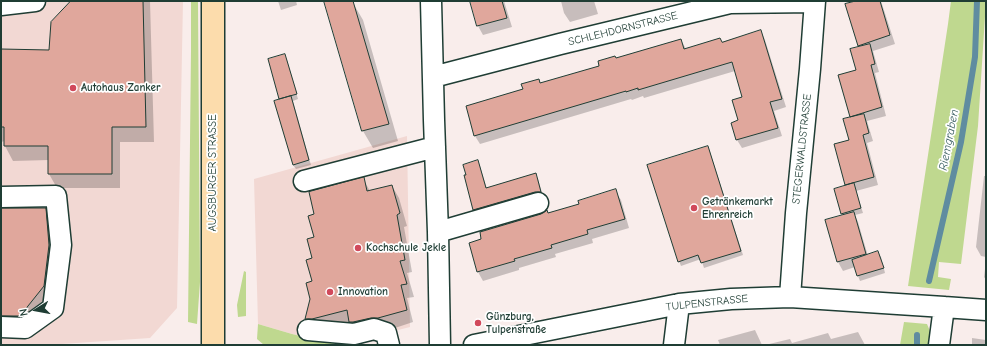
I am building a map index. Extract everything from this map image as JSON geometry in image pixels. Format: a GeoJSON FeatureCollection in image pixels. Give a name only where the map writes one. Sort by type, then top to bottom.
{"type":"FeatureCollection","features":[{"type":"Feature","properties":{"kind":"main road","name":"AUGSBURGER STRASSE"},"geometry":{"type":"LineString","coordinates":[[213,1],[213,345]]}},
{"type":"Feature","properties":{"kind":"street"},"geometry":{"type":"LineString","coordinates":[[1,5],[35,1]]}},
{"type":"Feature","properties":{"kind":"street"},"geometry":{"type":"LineString","coordinates":[[431,1],[440,345]]}},
{"type":"Feature","properties":{"kind":"street","name":"SCHLEHDORNSTRASSE"},"geometry":{"type":"LineString","coordinates":[[433,77],[574,40],[730,3],[815,2]]}},
{"type":"Feature","properties":{"kind":"street","name":"STEGERWALDSTRASSE"},"geometry":{"type":"LineString","coordinates":[[790,297],[815,2]]}},
{"type":"Feature","properties":{"kind":"street"},"geometry":{"type":"LineString","coordinates":[[304,181],[435,147]]}},
{"type":"Feature","properties":{"kind":"street"},"geometry":{"type":"LineString","coordinates":[[1,197],[56,196],[61,245],[53,308],[24,328],[1,327]]}},
{"type":"Feature","properties":{"kind":"street"},"geometry":{"type":"LineString","coordinates":[[438,232],[538,202]]}},
{"type":"Feature","properties":{"kind":"street","name":"TULPENSTRASSE"},"geometry":{"type":"LineString","coordinates":[[474,345],[679,304],[731,299],[790,297],[944,306],[986,310]]}},
{"type":"Feature","properties":{"kind":"street"},"geometry":{"type":"LineString","coordinates":[[674,345],[679,304]]}},
{"type":"Feature","properties":{"kind":"street"},"geometry":{"type":"LineString","coordinates":[[940,345],[944,306]]}},
{"type":"Feature","properties":{"kind":"street"},"geometry":{"type":"LineString","coordinates":[[308,330],[354,334],[374,329],[386,333],[389,345]]}},
{"type":"Feature","properties":{"kind":"shaded area"},"geometry":{"type":"Polygon","coordinates":[[[1,1],[183,1],[177,308],[150,338],[47,345],[1,345],[1,1]]]}},
{"type":"Feature","properties":{"kind":"shaded area"},"geometry":{"type":"Polygon","coordinates":[[[407,136],[410,327],[386,333],[309,338],[258,324],[254,179],[407,136]]]}},
{"type":"Feature","properties":{"kind":"green space"},"geometry":{"type":"Polygon","coordinates":[[[191,1],[198,1],[200,282],[197,324],[188,322],[191,1]]]}},
{"type":"Feature","properties":{"kind":"green space"},"geometry":{"type":"Polygon","coordinates":[[[951,1],[986,1],[978,126],[961,264],[939,262],[938,277],[951,279],[949,290],[908,286],[951,1]]]}},
{"type":"Feature","properties":{"kind":"green space"},"geometry":{"type":"Polygon","coordinates":[[[244,271],[246,272],[246,316],[238,317],[237,305],[244,271]]]}},
{"type":"Feature","properties":{"kind":"green space"},"geometry":{"type":"Polygon","coordinates":[[[904,322],[927,324],[930,331],[928,345],[900,345],[904,322]]]}},
{"type":"Feature","properties":{"kind":"green space"},"geometry":{"type":"Polygon","coordinates":[[[258,324],[309,338],[356,342],[356,344],[264,345],[257,339],[258,324]]]}},
{"type":"Feature","properties":{"kind":"building","name":"Autohaus Zanker"},"geometry":{"type":"Polygon","coordinates":[[[71,1],[143,1],[146,127],[112,127],[112,174],[48,174],[48,146],[4,146],[4,127],[1,127],[1,49],[49,50],[51,22],[71,1]]]}},
{"type":"Feature","properties":{"kind":"building"},"geometry":{"type":"Polygon","coordinates":[[[324,1],[353,1],[389,124],[362,131],[324,1]]]}},
{"type":"Feature","properties":{"kind":"building"},"geometry":{"type":"Polygon","coordinates":[[[470,1],[502,1],[507,18],[477,26],[470,1]]]}},
{"type":"Feature","properties":{"kind":"building"},"geometry":{"type":"Polygon","coordinates":[[[856,1],[880,1],[890,35],[858,46],[845,4],[856,1]]]}},
{"type":"Feature","properties":{"kind":"building"},"geometry":{"type":"Polygon","coordinates":[[[761,30],[782,99],[770,102],[778,128],[736,140],[731,123],[738,120],[732,100],[742,97],[732,62],[638,90],[638,88],[626,91],[474,136],[466,106],[523,89],[521,84],[539,79],[540,83],[599,66],[598,61],[615,56],[616,58],[681,39],[684,49],[720,38],[722,42],[761,30]]]}},
{"type":"Feature","properties":{"kind":"building"},"geometry":{"type":"Polygon","coordinates":[[[870,44],[875,64],[871,65],[882,107],[850,117],[838,75],[856,70],[850,49],[870,44]]]}},
{"type":"Feature","properties":{"kind":"building"},"geometry":{"type":"Polygon","coordinates":[[[285,54],[297,94],[279,99],[268,59],[285,54]]]}},
{"type":"Feature","properties":{"kind":"building"},"geometry":{"type":"Polygon","coordinates":[[[291,96],[309,160],[293,165],[274,101],[291,96]]]}},
{"type":"Feature","properties":{"kind":"building"},"geometry":{"type":"Polygon","coordinates":[[[864,114],[869,133],[863,135],[874,177],[845,185],[834,144],[849,140],[843,119],[864,114]]]}},
{"type":"Feature","properties":{"kind":"building","name":"Getränkemarkt Ehrenreich"},"geometry":{"type":"Polygon","coordinates":[[[708,146],[741,251],[701,263],[698,255],[678,262],[647,165],[708,146]]]}},
{"type":"Feature","properties":{"kind":"building"},"geometry":{"type":"Polygon","coordinates":[[[478,160],[486,188],[536,173],[541,192],[535,192],[473,210],[463,165],[478,160]]]}},
{"type":"Feature","properties":{"kind":"building"},"geometry":{"type":"Polygon","coordinates":[[[364,177],[367,191],[392,185],[400,213],[397,215],[405,260],[400,261],[407,284],[401,285],[407,310],[378,318],[353,322],[349,322],[347,310],[312,319],[305,319],[310,299],[306,283],[312,281],[306,260],[312,258],[307,239],[314,237],[308,216],[314,214],[309,192],[364,177]]]}},
{"type":"Feature","properties":{"kind":"building"},"geometry":{"type":"Polygon","coordinates":[[[854,183],[861,208],[841,214],[834,189],[854,183]]]}},
{"type":"Feature","properties":{"kind":"building"},"geometry":{"type":"Polygon","coordinates":[[[616,189],[625,219],[587,230],[588,234],[551,245],[552,248],[477,272],[469,243],[481,239],[480,232],[541,214],[547,210],[548,213],[579,204],[578,201],[616,189]]]}},
{"type":"Feature","properties":{"kind":"building"},"geometry":{"type":"Polygon","coordinates":[[[1,208],[46,208],[49,245],[44,286],[20,316],[1,316],[1,208]]]}},
{"type":"Feature","properties":{"kind":"building"},"geometry":{"type":"Polygon","coordinates":[[[854,212],[866,254],[837,262],[825,220],[854,212]]]}},
{"type":"Feature","properties":{"kind":"building"},"geometry":{"type":"Polygon","coordinates":[[[878,251],[884,268],[857,276],[852,260],[878,251]]]}},
{"type":"Feature","properties":{"kind":"waterway","name":"Riemgraben"},"geometry":{"type":"LineString","coordinates":[[929,281],[961,142],[975,57],[977,1]]}},
{"type":"Feature","properties":{"kind":"waterway"},"geometry":{"type":"LineString","coordinates":[[917,335],[917,345]]}},
{"type":"Feature","properties":{"kind":"place","name":"Autohaus Zanker"},"geometry":{"type":"Point","coordinates":[73,88]}},
{"type":"Feature","properties":{"kind":"place","name":"Getränkemarkt Ehrenreich"},"geometry":{"type":"Point","coordinates":[694,208]}},
{"type":"Feature","properties":{"kind":"place","name":"Kochschule Jekle"},"geometry":{"type":"Point","coordinates":[358,248]}},
{"type":"Feature","properties":{"kind":"place","name":"Innovation"},"geometry":{"type":"Point","coordinates":[330,292]}},
{"type":"Feature","properties":{"kind":"place","name":"Günzburg, Tulpenstraße"},"geometry":{"type":"Point","coordinates":[478,323]}}]}
